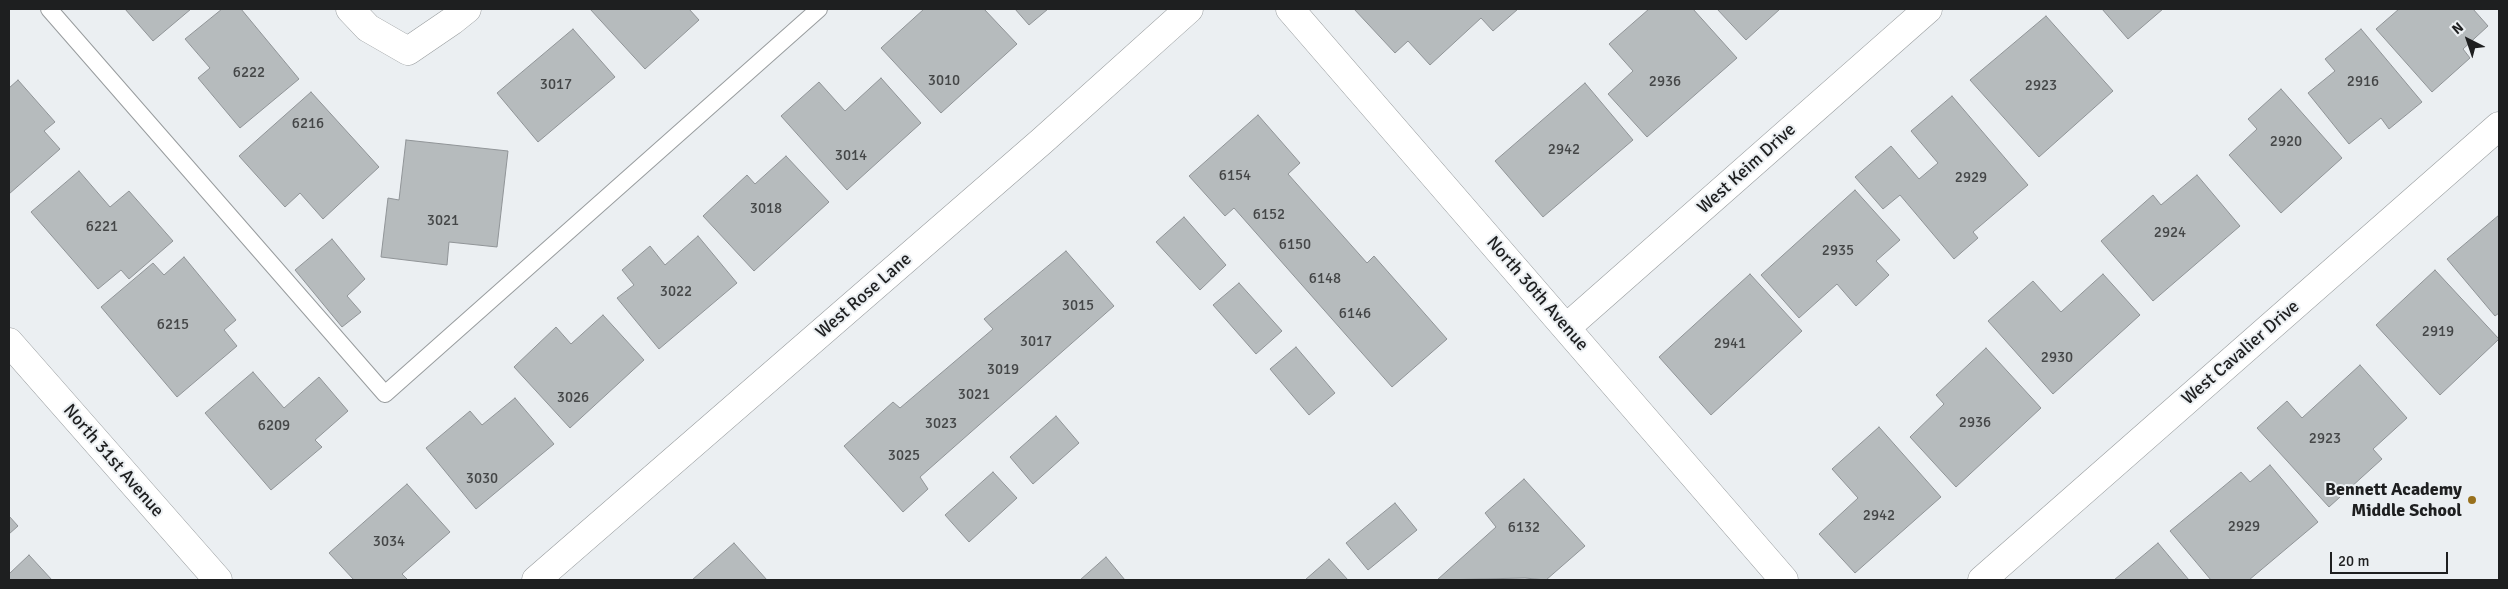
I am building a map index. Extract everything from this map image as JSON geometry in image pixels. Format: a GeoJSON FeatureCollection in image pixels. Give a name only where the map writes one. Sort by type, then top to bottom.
{"type":"FeatureCollection","features":[{"type":"Feature","properties":{"kind":"street"},"geometry":{"type":"LineString","coordinates":[[350,9],[368,28],[408,51],[467,9]]}},
{"type":"Feature","properties":{"kind":"street","name":"West Rose Lane"},"geometry":{"type":"LineString","coordinates":[[536,580],[1042,142],[1190,9]]}},
{"type":"Feature","properties":{"kind":"street","name":"North 30th Avenue"},"geometry":{"type":"LineString","coordinates":[[1290,9],[1784,580]]}},
{"type":"Feature","properties":{"kind":"street","name":"West Keim Drive"},"geometry":{"type":"LineString","coordinates":[[1566,328],[1928,9]]}},
{"type":"Feature","properties":{"kind":"street","name":"West Cavalier Drive"},"geometry":{"type":"LineString","coordinates":[[1982,580],[2499,126]]}},
{"type":"Feature","properties":{"kind":"street","name":"North 31st Avenue"},"geometry":{"type":"LineString","coordinates":[[9,342],[218,580]]}},
{"type":"Feature","properties":{"kind":"lane"},"geometry":{"type":"LineString","coordinates":[[49,9],[385,394],[819,9]]}},
{"type":"Feature","properties":{"kind":"building"},"geometry":{"type":"Polygon","coordinates":[[[125,9],[191,9],[153,41],[125,9]]]}},
{"type":"Feature","properties":{"kind":"building"},"geometry":{"type":"Polygon","coordinates":[[[222,9],[241,9],[299,79],[240,128],[198,78],[210,68],[185,39],[222,9]]]}},
{"type":"Feature","properties":{"kind":"building"},"geometry":{"type":"Polygon","coordinates":[[[590,9],[689,9],[699,20],[645,69],[590,9]]]}},
{"type":"Feature","properties":{"kind":"building"},"geometry":{"type":"Polygon","coordinates":[[[924,9],[984,9],[1017,44],[941,113],[881,48],[924,9]]]}},
{"type":"Feature","properties":{"kind":"building"},"geometry":{"type":"Polygon","coordinates":[[[1015,9],[1048,9],[1029,25],[1015,9]]]}},
{"type":"Feature","properties":{"kind":"building"},"geometry":{"type":"Polygon","coordinates":[[[1354,9],[1518,9],[1493,31],[1481,18],[1430,65],[1408,41],[1395,53],[1354,9]]]}},
{"type":"Feature","properties":{"kind":"building"},"geometry":{"type":"Polygon","coordinates":[[[1649,9],[1693,9],[1737,58],[1647,137],[1608,94],[1633,71],[1609,44],[1649,9]]]}},
{"type":"Feature","properties":{"kind":"building"},"geometry":{"type":"Polygon","coordinates":[[[1717,9],[1780,9],[1746,40],[1717,9]]]}},
{"type":"Feature","properties":{"kind":"building"},"geometry":{"type":"Polygon","coordinates":[[[2102,9],[2163,9],[2128,39],[2102,9]]]}},
{"type":"Feature","properties":{"kind":"building"},"geometry":{"type":"Polygon","coordinates":[[[2399,9],[2473,9],[2488,26],[2463,49],[2470,58],[2432,92],[2376,29],[2399,9]]]}},
{"type":"Feature","properties":{"kind":"building"},"geometry":{"type":"Polygon","coordinates":[[[2046,16],[2113,91],[2039,157],[1970,80],[2046,16]]]}},
{"type":"Feature","properties":{"kind":"building"},"geometry":{"type":"Polygon","coordinates":[[[573,29],[615,77],[538,142],[497,93],[573,29]]]}},
{"type":"Feature","properties":{"kind":"building"},"geometry":{"type":"Polygon","coordinates":[[[2361,29],[2422,102],[2389,129],[2381,118],[2349,144],[2308,93],[2335,71],[2325,59],[2361,29]]]}},
{"type":"Feature","properties":{"kind":"building"},"geometry":{"type":"Polygon","coordinates":[[[881,78],[921,123],[847,190],[781,116],[819,82],[845,111],[881,78]]]}},
{"type":"Feature","properties":{"kind":"building"},"geometry":{"type":"Polygon","coordinates":[[[18,80],[55,122],[44,131],[60,149],[9,194],[9,88],[18,80]]]}},
{"type":"Feature","properties":{"kind":"building"},"geometry":{"type":"Polygon","coordinates":[[[1585,83],[1633,140],[1543,217],[1495,161],[1585,83]]]}},
{"type":"Feature","properties":{"kind":"building"},"geometry":{"type":"Polygon","coordinates":[[[2281,89],[2342,158],[2281,213],[2229,155],[2257,129],[2248,119],[2281,89]]]}},
{"type":"Feature","properties":{"kind":"building"},"geometry":{"type":"Polygon","coordinates":[[[311,92],[379,167],[323,219],[300,193],[285,207],[239,156],[311,92]]]}},
{"type":"Feature","properties":{"kind":"building"},"geometry":{"type":"Polygon","coordinates":[[[1952,96],[2028,185],[1973,232],[1978,238],[1954,259],[1900,195],[1883,209],[1855,177],[1891,146],[1919,179],[1938,163],[1911,131],[1952,96]]]}},
{"type":"Feature","properties":{"kind":"building"},"geometry":{"type":"Polygon","coordinates":[[[1258,115],[1300,163],[1288,174],[1367,263],[1374,256],[1447,339],[1392,387],[1234,208],[1225,216],[1189,176],[1258,115]]]}},
{"type":"Feature","properties":{"kind":"building"},"geometry":{"type":"Polygon","coordinates":[[[406,140],[508,151],[497,247],[449,242],[447,265],[381,257],[388,198],[399,200],[406,140]]]}},
{"type":"Feature","properties":{"kind":"building"},"geometry":{"type":"Polygon","coordinates":[[[786,156],[829,202],[754,271],[703,216],[747,175],[755,184],[786,156]]]}},
{"type":"Feature","properties":{"kind":"building"},"geometry":{"type":"Polygon","coordinates":[[[79,171],[110,207],[129,191],[173,241],[129,279],[121,270],[98,289],[31,212],[79,171]]]}},
{"type":"Feature","properties":{"kind":"building"},"geometry":{"type":"Polygon","coordinates":[[[2197,175],[2240,226],[2153,301],[2101,241],[2153,195],[2161,205],[2197,175]]]}},
{"type":"Feature","properties":{"kind":"building"},"geometry":{"type":"Polygon","coordinates":[[[1855,190],[1900,240],[1876,261],[1889,275],[1856,306],[1837,284],[1799,318],[1761,275],[1855,190]]]}},
{"type":"Feature","properties":{"kind":"building"},"geometry":{"type":"Polygon","coordinates":[[[2499,215],[2499,313],[2495,316],[2447,259],[2499,215]]]}},
{"type":"Feature","properties":{"kind":"building"},"geometry":{"type":"Polygon","coordinates":[[[1184,217],[1226,265],[1200,290],[1156,242],[1184,217]]]}},
{"type":"Feature","properties":{"kind":"building"},"geometry":{"type":"Polygon","coordinates":[[[698,236],[737,283],[659,349],[617,298],[634,285],[622,270],[650,246],[665,265],[698,236]]]}},
{"type":"Feature","properties":{"kind":"building"},"geometry":{"type":"Polygon","coordinates":[[[332,239],[365,279],[347,296],[361,312],[342,327],[295,270],[332,239]]]}},
{"type":"Feature","properties":{"kind":"building"},"geometry":{"type":"Polygon","coordinates":[[[1066,251],[1114,306],[920,477],[928,489],[903,512],[844,446],[893,402],[900,408],[993,329],[984,319],[1066,251]]]}},
{"type":"Feature","properties":{"kind":"building"},"geometry":{"type":"Polygon","coordinates":[[[184,257],[236,320],[224,330],[237,346],[177,397],[101,307],[153,263],[164,275],[184,257]]]}},
{"type":"Feature","properties":{"kind":"building"},"geometry":{"type":"Polygon","coordinates":[[[2435,270],[2499,339],[2440,395],[2376,325],[2435,270]]]}},
{"type":"Feature","properties":{"kind":"building"},"geometry":{"type":"Polygon","coordinates":[[[1750,274],[1802,331],[1711,415],[1659,357],[1750,274]]]}},
{"type":"Feature","properties":{"kind":"building"},"geometry":{"type":"Polygon","coordinates":[[[2103,274],[2140,315],[2053,394],[1988,321],[2033,281],[2061,312],[2103,274]]]}},
{"type":"Feature","properties":{"kind":"building"},"geometry":{"type":"Polygon","coordinates":[[[1239,283],[1282,331],[1256,354],[1213,305],[1239,283]]]}},
{"type":"Feature","properties":{"kind":"building"},"geometry":{"type":"Polygon","coordinates":[[[603,315],[644,360],[570,428],[514,367],[556,327],[571,344],[603,315]]]}},
{"type":"Feature","properties":{"kind":"building"},"geometry":{"type":"Polygon","coordinates":[[[1296,347],[1335,393],[1309,415],[1270,369],[1296,347]]]}},
{"type":"Feature","properties":{"kind":"building"},"geometry":{"type":"Polygon","coordinates":[[[1986,348],[2041,408],[1956,487],[1910,437],[1944,404],[1936,395],[1986,348]]]}},
{"type":"Feature","properties":{"kind":"building"},"geometry":{"type":"Polygon","coordinates":[[[2360,365],[2407,418],[2373,449],[2382,459],[2329,507],[2257,428],[2287,401],[2302,418],[2360,365]]]}},
{"type":"Feature","properties":{"kind":"building"},"geometry":{"type":"Polygon","coordinates":[[[253,372],[284,408],[319,377],[348,411],[315,440],[322,447],[271,490],[205,413],[253,372]]]}},
{"type":"Feature","properties":{"kind":"building"},"geometry":{"type":"Polygon","coordinates":[[[515,398],[554,444],[476,509],[426,448],[470,411],[482,425],[515,398]]]}},
{"type":"Feature","properties":{"kind":"building"},"geometry":{"type":"Polygon","coordinates":[[[1056,416],[1079,443],[1033,484],[1010,457],[1056,416]]]}},
{"type":"Feature","properties":{"kind":"building"},"geometry":{"type":"Polygon","coordinates":[[[1879,427],[1941,497],[1855,573],[1819,534],[1858,498],[1832,469],[1879,427]]]}},
{"type":"Feature","properties":{"kind":"building"},"geometry":{"type":"Polygon","coordinates":[[[2270,465],[2318,522],[2249,580],[2211,580],[2170,531],[2241,472],[2250,482],[2270,465]]]}},
{"type":"Feature","properties":{"kind":"building"},"geometry":{"type":"Polygon","coordinates":[[[993,472],[1017,498],[969,542],[945,515],[993,472]]]}},
{"type":"Feature","properties":{"kind":"building"},"geometry":{"type":"Polygon","coordinates":[[[1524,479],[1585,546],[1546,580],[1525,578],[1437,580],[1496,527],[1485,513],[1524,479]]]}},
{"type":"Feature","properties":{"kind":"building"},"geometry":{"type":"Polygon","coordinates":[[[407,484],[450,532],[402,574],[408,580],[354,580],[329,553],[407,484]]]}},
{"type":"Feature","properties":{"kind":"building"},"geometry":{"type":"Polygon","coordinates":[[[1395,503],[1417,530],[1368,570],[1346,543],[1395,503]]]}},
{"type":"Feature","properties":{"kind":"building"},"geometry":{"type":"Polygon","coordinates":[[[9,516],[18,526],[9,534],[9,516]]]}},
{"type":"Feature","properties":{"kind":"building"},"geometry":{"type":"Polygon","coordinates":[[[734,543],[767,580],[692,580],[734,543]]]}},
{"type":"Feature","properties":{"kind":"building"},"geometry":{"type":"Polygon","coordinates":[[[2158,543],[2189,580],[2114,580],[2158,543]]]}},
{"type":"Feature","properties":{"kind":"building"},"geometry":{"type":"Polygon","coordinates":[[[29,555],[52,580],[9,580],[9,574],[29,555]]]}},
{"type":"Feature","properties":{"kind":"building"},"geometry":{"type":"Polygon","coordinates":[[[1106,557],[1125,580],[1080,580],[1106,557]]]}},
{"type":"Feature","properties":{"kind":"building"},"geometry":{"type":"Polygon","coordinates":[[[1329,559],[1348,580],[1305,580],[1329,559]]]}},
{"type":"Feature","properties":{"kind":"place","name":"Bennett Academy Middle School"},"geometry":{"type":"Point","coordinates":[2472,500]}}]}
